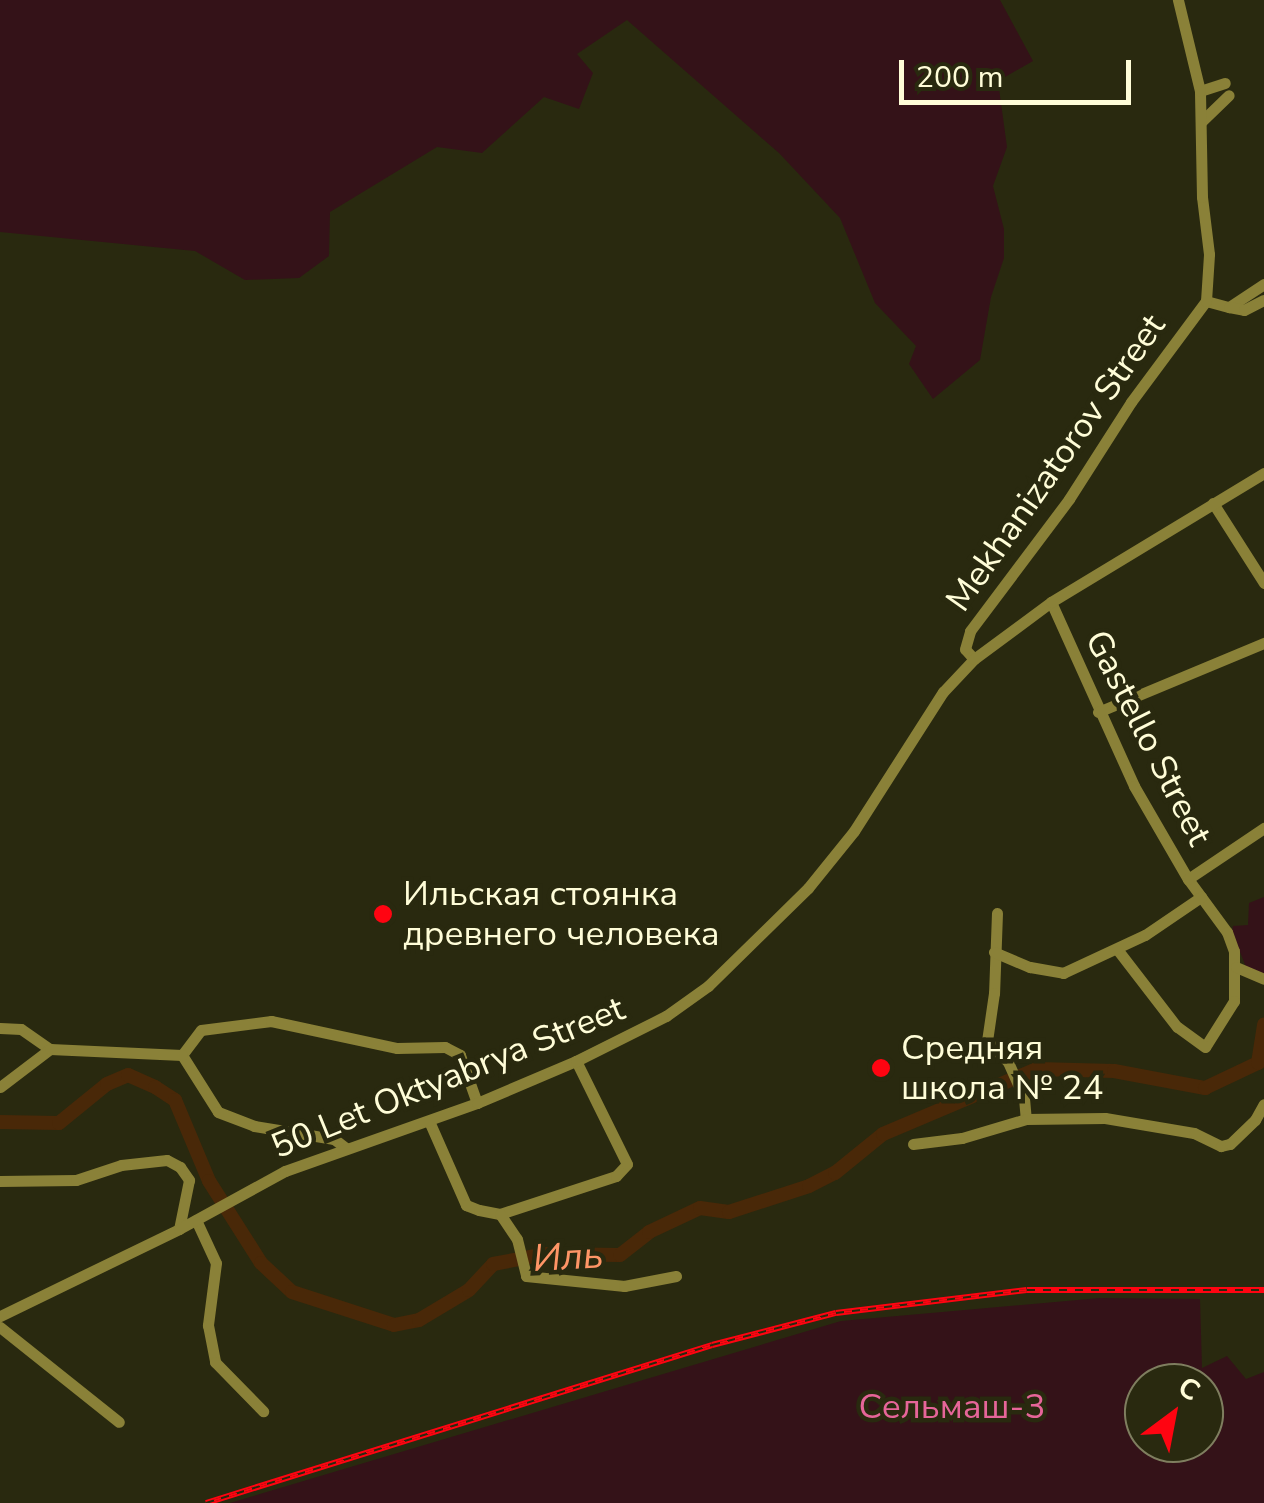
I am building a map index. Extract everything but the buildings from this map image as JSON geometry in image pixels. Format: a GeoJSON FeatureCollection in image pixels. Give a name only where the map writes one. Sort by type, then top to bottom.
{"type":"FeatureCollection","features":[{"type":"Feature","properties":{"kind":"street","name":"Mekhanizatorov Street"},"geometry":{"type":"LineString","coordinates":[[974,659],[966,649],[970,630],[1069,499],[1131,402],[1206,301],[1209,254],[1202,197],[1200,91],[1178,0]]}},
{"type":"Feature","properties":{"kind":"street"},"geometry":{"type":"LineString","coordinates":[[1200,91],[1227,89],[1202,121]]}},
{"type":"Feature","properties":{"kind":"street"},"geometry":{"type":"LineString","coordinates":[[1229,308],[1264,284]]}},
{"type":"Feature","properties":{"kind":"street"},"geometry":{"type":"LineString","coordinates":[[1229,308],[1244,310],[1264,300]]}},
{"type":"Feature","properties":{"kind":"street","name":"Mekhanizatorov Street"},"geometry":{"type":"LineString","coordinates":[[1206,301],[1229,308]]}},
{"type":"Feature","properties":{"kind":"street","name":"50 Let Oktyabrya Street"},"geometry":{"type":"LineString","coordinates":[[0,1316],[201,1218],[285,1170],[478,1103],[576,1061],[666,1016],[708,986],[808,888],[854,831],[943,692],[974,659],[1050,602],[1264,473]]}},
{"type":"Feature","properties":{"kind":"street"},"geometry":{"type":"LineString","coordinates":[[1213,502],[1264,582]]}},
{"type":"Feature","properties":{"kind":"street","name":"Gastello Street"},"geometry":{"type":"LineString","coordinates":[[1050,602],[1098,712],[1188,879],[1227,932],[1236,968]]}},
{"type":"Feature","properties":{"kind":"street"},"geometry":{"type":"LineString","coordinates":[[1098,712],[1264,643]]}},
{"type":"Feature","properties":{"kind":"street"},"geometry":{"type":"LineString","coordinates":[[1188,879],[1264,828]]}},
{"type":"Feature","properties":{"kind":"street","name":"Gastello Street"},"geometry":{"type":"LineString","coordinates":[[994,952],[1030,967],[1063,973],[1117,949],[1201,896]]}},
{"type":"Feature","properties":{"kind":"street"},"geometry":{"type":"LineString","coordinates":[[997,913],[994,992],[987,1041],[1008,1062],[1024,1098],[1026,1119]]}},
{"type":"Feature","properties":{"kind":"street"},"geometry":{"type":"LineString","coordinates":[[1117,949],[1177,1027],[1204,1047],[1234,1000],[1236,968],[1262,978]]}},
{"type":"Feature","properties":{"kind":"street"},"geometry":{"type":"LineString","coordinates":[[182,1055],[201,1030],[271,1021],[397,1048],[445,1047],[460,1055],[478,1103]]}},
{"type":"Feature","properties":{"kind":"street"},"geometry":{"type":"LineString","coordinates":[[0,1028],[21,1028],[50,1049],[182,1055]]}},
{"type":"Feature","properties":{"kind":"street"},"geometry":{"type":"LineString","coordinates":[[0,1086],[50,1049]]}},
{"type":"Feature","properties":{"kind":"street"},"geometry":{"type":"LineString","coordinates":[[182,1055],[218,1112],[270,1130],[334,1139],[346,1148]]}},
{"type":"Feature","properties":{"kind":"street"},"geometry":{"type":"LineString","coordinates":[[429,1122],[466,1205],[500,1214],[625,1170],[622,1154],[576,1061]]}},
{"type":"Feature","properties":{"kind":"street"},"geometry":{"type":"LineString","coordinates":[[913,1144],[962,1138],[1026,1119],[1105,1118],[1194,1133],[1221,1146],[1230,1144],[1243,1132],[1264,1104]]}},
{"type":"Feature","properties":{"kind":"street"},"geometry":{"type":"LineString","coordinates":[[0,1180],[76,1180],[121,1165],[166,1160],[180,1166],[189,1180],[179,1229]]}},
{"type":"Feature","properties":{"kind":"street"},"geometry":{"type":"LineString","coordinates":[[500,1214],[517,1239],[526,1276],[624,1286],[676,1276]]}},
{"type":"Feature","properties":{"kind":"street"},"geometry":{"type":"LineString","coordinates":[[201,1218],[216,1262],[208,1325],[216,1362],[263,1410]]}},
{"type":"Feature","properties":{"kind":"street"},"geometry":{"type":"LineString","coordinates":[[0,1327],[120,1422]]}},
{"type":"Feature","properties":{"kind":"green space"},"geometry":{"type":"Polygon","coordinates":[[[0,0],[1000,0],[1033,61],[998,81],[1007,147],[993,186],[1004,229],[1004,258],[991,297],[980,360],[933,399],[909,364],[916,346],[875,303],[840,218],[779,153],[627,20],[577,54],[593,73],[579,109],[544,97],[482,153],[437,147],[330,212],[329,256],[299,278],[245,280],[195,251],[0,232],[0,0]]]}},
{"type":"Feature","properties":{"kind":"green space"},"geometry":{"type":"Polygon","coordinates":[[[1264,897],[1264,975],[1246,967],[1232,932],[1233,926],[1248,925],[1249,903],[1264,897]]]}},
{"type":"Feature","properties":{"kind":"green space","name":"Сельмаш-3"},"geometry":{"type":"Polygon","coordinates":[[[1100,1298],[1200,1299],[1202,1363],[1124,1363],[1124,1463],[1224,1463],[1224,1363],[1212,1363],[1227,1356],[1246,1379],[1264,1372],[1264,1503],[230,1503],[841,1321],[1100,1298]]]}},
{"type":"Feature","properties":{"kind":"waterway","name":"Иль"},"geometry":{"type":"LineString","coordinates":[[0,1122],[59,1123],[107,1084],[128,1075],[155,1087],[175,1100],[209,1181],[261,1263],[292,1292],[394,1325],[419,1320],[469,1290],[493,1264],[546,1254],[620,1255],[649,1232],[700,1208],[729,1212],[809,1186],[835,1173],[883,1134],[1037,1069],[1114,1071],[1205,1088],[1258,1063],[1264,1024]]}},
{"type":"Feature","properties":{"kind":"railway"},"geometry":{"type":"LineString","coordinates":[[206,1503],[712,1345],[836,1313],[1027,1290],[1264,1290]]}},
{"type":"Feature","properties":{"kind":"place","name":"Ильская стоянка древнего человека"},"geometry":{"type":"Point","coordinates":[383,914]}},
{"type":"Feature","properties":{"kind":"place","name":"Средняя школа № 24"},"geometry":{"type":"Point","coordinates":[881,1068]}}]}
